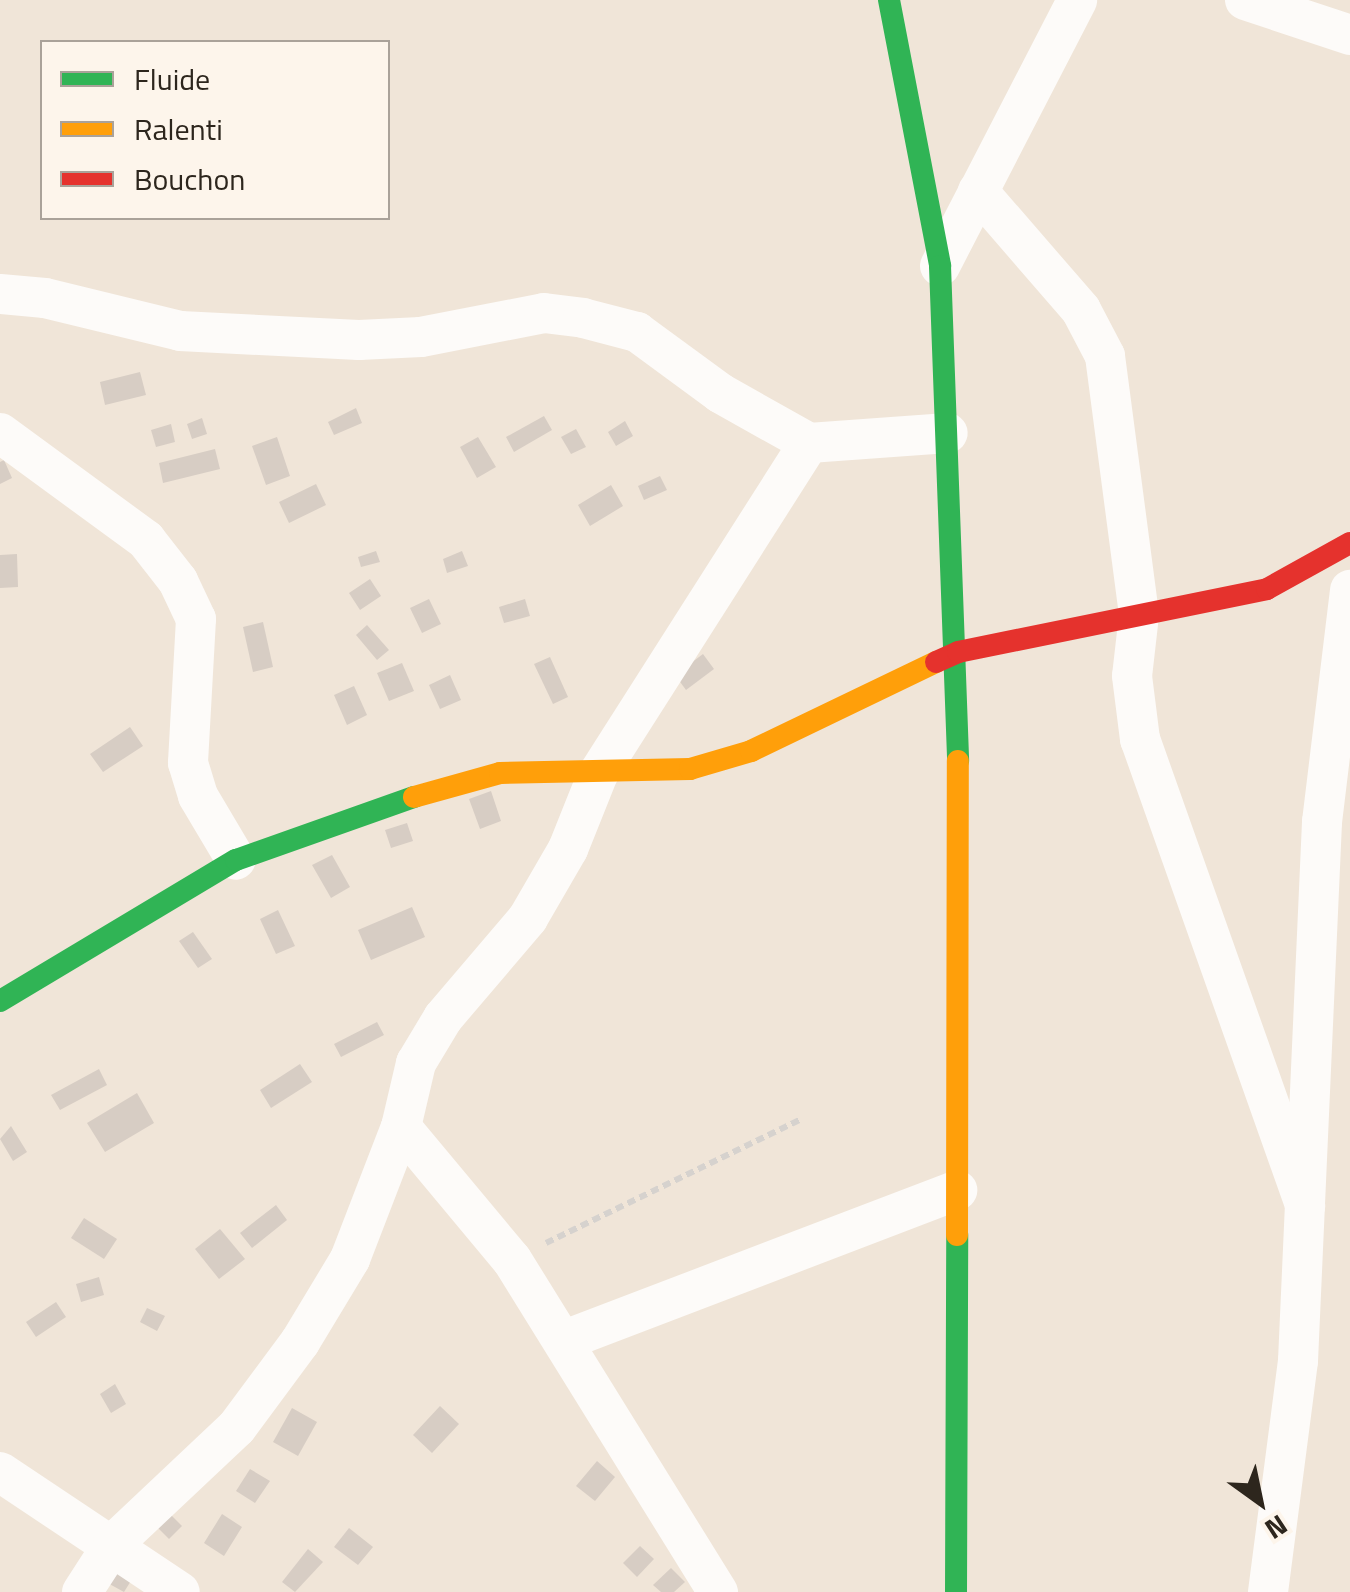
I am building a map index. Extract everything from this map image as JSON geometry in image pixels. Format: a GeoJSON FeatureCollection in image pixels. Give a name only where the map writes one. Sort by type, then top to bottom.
{"type":"FeatureCollection","features":[{"type":"Feature","properties":{"kind":"street"},"geometry":{"type":"LineString","coordinates":[[889,0],[940,266],[958,652],[956,1592]]}},
{"type":"Feature","properties":{"kind":"street"},"geometry":{"type":"LineString","coordinates":[[940,266],[1077,0]]}},
{"type":"Feature","properties":{"kind":"street"},"geometry":{"type":"LineString","coordinates":[[1245,0],[1350,35]]}},
{"type":"Feature","properties":{"kind":"street"},"geometry":{"type":"LineString","coordinates":[[978,191],[1081,310],[1104,356],[1139,615],[1132,676],[1140,739],[1305,1206]]}},
{"type":"Feature","properties":{"kind":"street"},"geometry":{"type":"LineString","coordinates":[[0,294],[45,298],[180,331],[359,340],[421,337],[544,313],[583,318],[637,332],[720,393],[809,443],[948,433]]}},
{"type":"Feature","properties":{"kind":"street"},"geometry":{"type":"LineString","coordinates":[[0,433],[146,540],[178,581],[196,618],[188,762],[198,796],[236,860]]}},
{"type":"Feature","properties":{"kind":"street"},"geometry":{"type":"LineString","coordinates":[[82,1592],[113,1544],[237,1427],[300,1342],[350,1259],[401,1128],[416,1063],[443,1018],[528,918],[568,849],[598,774],[809,443]]}},
{"type":"Feature","properties":{"kind":"street"},"geometry":{"type":"LineString","coordinates":[[0,1002],[236,860],[442,787],[500,773],[598,774],[690,769],[751,751],[958,652],[1267,589],[1350,543]]}},
{"type":"Feature","properties":{"kind":"street"},"geometry":{"type":"LineString","coordinates":[[1268,1592],[1298,1360],[1322,822],[1350,590]]}},
{"type":"Feature","properties":{"kind":"street"},"geometry":{"type":"LineString","coordinates":[[401,1128],[512,1260],[718,1592]]}},
{"type":"Feature","properties":{"kind":"street"},"geometry":{"type":"LineString","coordinates":[[564,1340],[956,1190]]}},
{"type":"Feature","properties":{"kind":"street"},"geometry":{"type":"LineString","coordinates":[[0,1472],[180,1592]]}},
{"type":"Feature","properties":{"kind":"path"},"geometry":{"type":"LineString","coordinates":[[512,1260],[801,1119]]}},
{"type":"Feature","properties":{"kind":"building"},"geometry":{"type":"Polygon","coordinates":[[[140,372],[146,395],[105,405],[100,382],[140,372]]]}},
{"type":"Feature","properties":{"kind":"building"},"geometry":{"type":"Polygon","coordinates":[[[356,408],[362,423],[334,435],[328,422],[356,408]]]}},
{"type":"Feature","properties":{"kind":"building"},"geometry":{"type":"Polygon","coordinates":[[[544,416],[552,430],[514,452],[506,437],[544,416]]]}},
{"type":"Feature","properties":{"kind":"building"},"geometry":{"type":"Polygon","coordinates":[[[202,418],[207,434],[192,439],[187,424],[202,418]]]}},
{"type":"Feature","properties":{"kind":"building"},"geometry":{"type":"Polygon","coordinates":[[[625,421],[633,436],[616,446],[608,432],[625,421]]]}},
{"type":"Feature","properties":{"kind":"building"},"geometry":{"type":"Polygon","coordinates":[[[171,424],[175,442],[156,447],[151,430],[171,424]]]}},
{"type":"Feature","properties":{"kind":"building"},"geometry":{"type":"Polygon","coordinates":[[[576,429],[586,447],[571,454],[561,437],[576,429]]]}},
{"type":"Feature","properties":{"kind":"building"},"geometry":{"type":"Polygon","coordinates":[[[277,437],[290,476],[266,485],[252,446],[277,437]]]}},
{"type":"Feature","properties":{"kind":"building"},"geometry":{"type":"Polygon","coordinates":[[[478,437],[496,467],[477,478],[460,447],[478,437]]]}},
{"type":"Feature","properties":{"kind":"building"},"geometry":{"type":"Polygon","coordinates":[[[215,449],[220,469],[163,483],[159,463],[215,449]]]}},
{"type":"Feature","properties":{"kind":"building"},"geometry":{"type":"Polygon","coordinates":[[[4,460],[12,478],[0,484],[0,462],[4,460]]]}},
{"type":"Feature","properties":{"kind":"building"},"geometry":{"type":"Polygon","coordinates":[[[660,476],[667,490],[644,500],[638,486],[660,476]]]}},
{"type":"Feature","properties":{"kind":"building"},"geometry":{"type":"Polygon","coordinates":[[[316,484],[326,505],[289,523],[279,502],[316,484]]]}},
{"type":"Feature","properties":{"kind":"building"},"geometry":{"type":"Polygon","coordinates":[[[611,485],[623,506],[590,526],[578,505],[611,485]]]}},
{"type":"Feature","properties":{"kind":"building"},"geometry":{"type":"Polygon","coordinates":[[[376,551],[380,562],[361,567],[358,557],[376,551]]]}},
{"type":"Feature","properties":{"kind":"building"},"geometry":{"type":"Polygon","coordinates":[[[462,551],[468,566],[447,573],[443,559],[462,551]]]}},
{"type":"Feature","properties":{"kind":"building"},"geometry":{"type":"Polygon","coordinates":[[[17,554],[18,587],[0,588],[0,555],[17,554]]]}},
{"type":"Feature","properties":{"kind":"building"},"geometry":{"type":"Polygon","coordinates":[[[370,579],[381,596],[360,610],[349,593],[370,579]]]}},
{"type":"Feature","properties":{"kind":"building"},"geometry":{"type":"Polygon","coordinates":[[[429,599],[441,624],[422,633],[410,608],[429,599]]]}},
{"type":"Feature","properties":{"kind":"building"},"geometry":{"type":"Polygon","coordinates":[[[525,599],[530,616],[504,623],[499,607],[525,599]]]}},
{"type":"Feature","properties":{"kind":"building"},"geometry":{"type":"Polygon","coordinates":[[[263,622],[273,667],[253,672],[243,627],[263,622]]]}},
{"type":"Feature","properties":{"kind":"building"},"geometry":{"type":"Polygon","coordinates":[[[367,625],[389,650],[377,660],[356,635],[367,625]]]}},
{"type":"Feature","properties":{"kind":"building"},"geometry":{"type":"Polygon","coordinates":[[[703,654],[714,669],[686,690],[675,675],[703,654]]]}},
{"type":"Feature","properties":{"kind":"building"},"geometry":{"type":"Polygon","coordinates":[[[550,657],[568,697],[553,704],[534,664],[550,657]]]}},
{"type":"Feature","properties":{"kind":"building"},"geometry":{"type":"Polygon","coordinates":[[[402,663],[414,691],[389,701],[377,673],[402,663]]]}},
{"type":"Feature","properties":{"kind":"building"},"geometry":{"type":"Polygon","coordinates":[[[450,675],[461,700],[440,709],[429,685],[450,675]]]}},
{"type":"Feature","properties":{"kind":"building"},"geometry":{"type":"Polygon","coordinates":[[[354,686],[367,715],[347,725],[334,695],[354,686]]]}},
{"type":"Feature","properties":{"kind":"building"},"geometry":{"type":"Polygon","coordinates":[[[130,727],[143,746],[103,772],[90,754],[130,727]]]}},
{"type":"Feature","properties":{"kind":"building"},"geometry":{"type":"Polygon","coordinates":[[[491,791],[501,821],[480,829],[469,799],[491,791]]]}},
{"type":"Feature","properties":{"kind":"building"},"geometry":{"type":"Polygon","coordinates":[[[407,823],[413,841],[391,848],[385,830],[407,823]]]}},
{"type":"Feature","properties":{"kind":"building"},"geometry":{"type":"Polygon","coordinates":[[[332,855],[350,887],[331,898],[312,865],[332,855]]]}},
{"type":"Feature","properties":{"kind":"building"},"geometry":{"type":"Polygon","coordinates":[[[412,907],[425,937],[371,960],[358,930],[412,907]]]}},
{"type":"Feature","properties":{"kind":"building"},"geometry":{"type":"Polygon","coordinates":[[[278,910],[295,946],[276,954],[260,919],[278,910]]]}},
{"type":"Feature","properties":{"kind":"building"},"geometry":{"type":"Polygon","coordinates":[[[193,932],[212,959],[198,968],[179,941],[193,932]]]}},
{"type":"Feature","properties":{"kind":"building"},"geometry":{"type":"Polygon","coordinates":[[[377,1022],[384,1035],[341,1057],[334,1044],[377,1022]]]}},
{"type":"Feature","properties":{"kind":"building"},"geometry":{"type":"Polygon","coordinates":[[[300,1064],[312,1082],[271,1108],[260,1090],[300,1064]]]}},
{"type":"Feature","properties":{"kind":"building"},"geometry":{"type":"Polygon","coordinates":[[[99,1069],[107,1085],[60,1110],[51,1095],[99,1069]]]}},
{"type":"Feature","properties":{"kind":"building"},"geometry":{"type":"Polygon","coordinates":[[[137,1093],[154,1123],[105,1152],[87,1123],[137,1093]]]}},
{"type":"Feature","properties":{"kind":"building"},"geometry":{"type":"Polygon","coordinates":[[[11,1126],[27,1152],[13,1161],[0,1139],[11,1126]]]}},
{"type":"Feature","properties":{"kind":"building"},"geometry":{"type":"Polygon","coordinates":[[[276,1205],[287,1220],[252,1248],[240,1233],[276,1205]]]}},
{"type":"Feature","properties":{"kind":"building"},"geometry":{"type":"Polygon","coordinates":[[[84,1218],[117,1239],[104,1259],[71,1238],[84,1218]]]}},
{"type":"Feature","properties":{"kind":"building"},"geometry":{"type":"Polygon","coordinates":[[[220,1229],[245,1259],[219,1279],[195,1249],[220,1229]]]}},
{"type":"Feature","properties":{"kind":"building"},"geometry":{"type":"Polygon","coordinates":[[[99,1277],[104,1295],[81,1302],[76,1284],[99,1277]]]}},
{"type":"Feature","properties":{"kind":"building"},"geometry":{"type":"Polygon","coordinates":[[[56,1302],[66,1317],[36,1337],[26,1322],[56,1302]]]}},
{"type":"Feature","properties":{"kind":"building"},"geometry":{"type":"Polygon","coordinates":[[[147,1308],[165,1316],[157,1331],[140,1322],[147,1308]]]}},
{"type":"Feature","properties":{"kind":"building"},"geometry":{"type":"Polygon","coordinates":[[[115,1384],[126,1404],[111,1413],[100,1394],[115,1384]]]}},
{"type":"Feature","properties":{"kind":"building"},"geometry":{"type":"Polygon","coordinates":[[[440,1406],[459,1424],[432,1453],[413,1435],[440,1406]]]}},
{"type":"Feature","properties":{"kind":"building"},"geometry":{"type":"Polygon","coordinates":[[[292,1408],[317,1422],[298,1456],[273,1442],[292,1408]]]}},
{"type":"Feature","properties":{"kind":"building"},"geometry":{"type":"Polygon","coordinates":[[[597,1461],[615,1477],[595,1501],[576,1486],[597,1461]]]}},
{"type":"Feature","properties":{"kind":"building"},"geometry":{"type":"Polygon","coordinates":[[[250,1469],[270,1481],[255,1503],[236,1491],[250,1469]]]}},
{"type":"Feature","properties":{"kind":"building"},"geometry":{"type":"Polygon","coordinates":[[[165,1509],[182,1526],[169,1539],[152,1522],[165,1509]]]}},
{"type":"Feature","properties":{"kind":"building"},"geometry":{"type":"Polygon","coordinates":[[[222,1514],[242,1527],[224,1556],[204,1543],[222,1514]]]}},
{"type":"Feature","properties":{"kind":"building"},"geometry":{"type":"Polygon","coordinates":[[[349,1528],[373,1547],[358,1565],[334,1547],[349,1528]]]}},
{"type":"Feature","properties":{"kind":"building"},"geometry":{"type":"Polygon","coordinates":[[[640,1546],[654,1559],[637,1577],[623,1563],[640,1546]]]}},
{"type":"Feature","properties":{"kind":"building"},"geometry":{"type":"Polygon","coordinates":[[[308,1549],[323,1562],[295,1592],[282,1582],[308,1549]]]}},
{"type":"Feature","properties":{"kind":"building"},"geometry":{"type":"Polygon","coordinates":[[[115,1564],[134,1576],[124,1592],[104,1581],[115,1564]]]}},
{"type":"Feature","properties":{"kind":"building"},"geometry":{"type":"Polygon","coordinates":[[[671,1568],[685,1582],[674,1592],[661,1592],[653,1585],[671,1568]]]}},
{"type":"Feature","properties":{"kind":"traffic: fast"},"geometry":{"type":"LineString","coordinates":[[889,0],[940,266],[958,761]]}},
{"type":"Feature","properties":{"kind":"traffic: fast"},"geometry":{"type":"LineString","coordinates":[[0,1001],[236,860],[414,797]]}},
{"type":"Feature","properties":{"kind":"traffic: fast"},"geometry":{"type":"LineString","coordinates":[[956,1592],[957,1235]]}},
{"type":"Feature","properties":{"kind":"traffic: slow"},"geometry":{"type":"LineString","coordinates":[[414,797],[500,773],[690,769],[751,751],[936,662]]}},
{"type":"Feature","properties":{"kind":"traffic: slow"},"geometry":{"type":"LineString","coordinates":[[957,1235],[958,761]]}},
{"type":"Feature","properties":{"kind":"traffic: jam"},"geometry":{"type":"LineString","coordinates":[[936,662],[958,652],[1267,589],[1350,543]]}}]}
